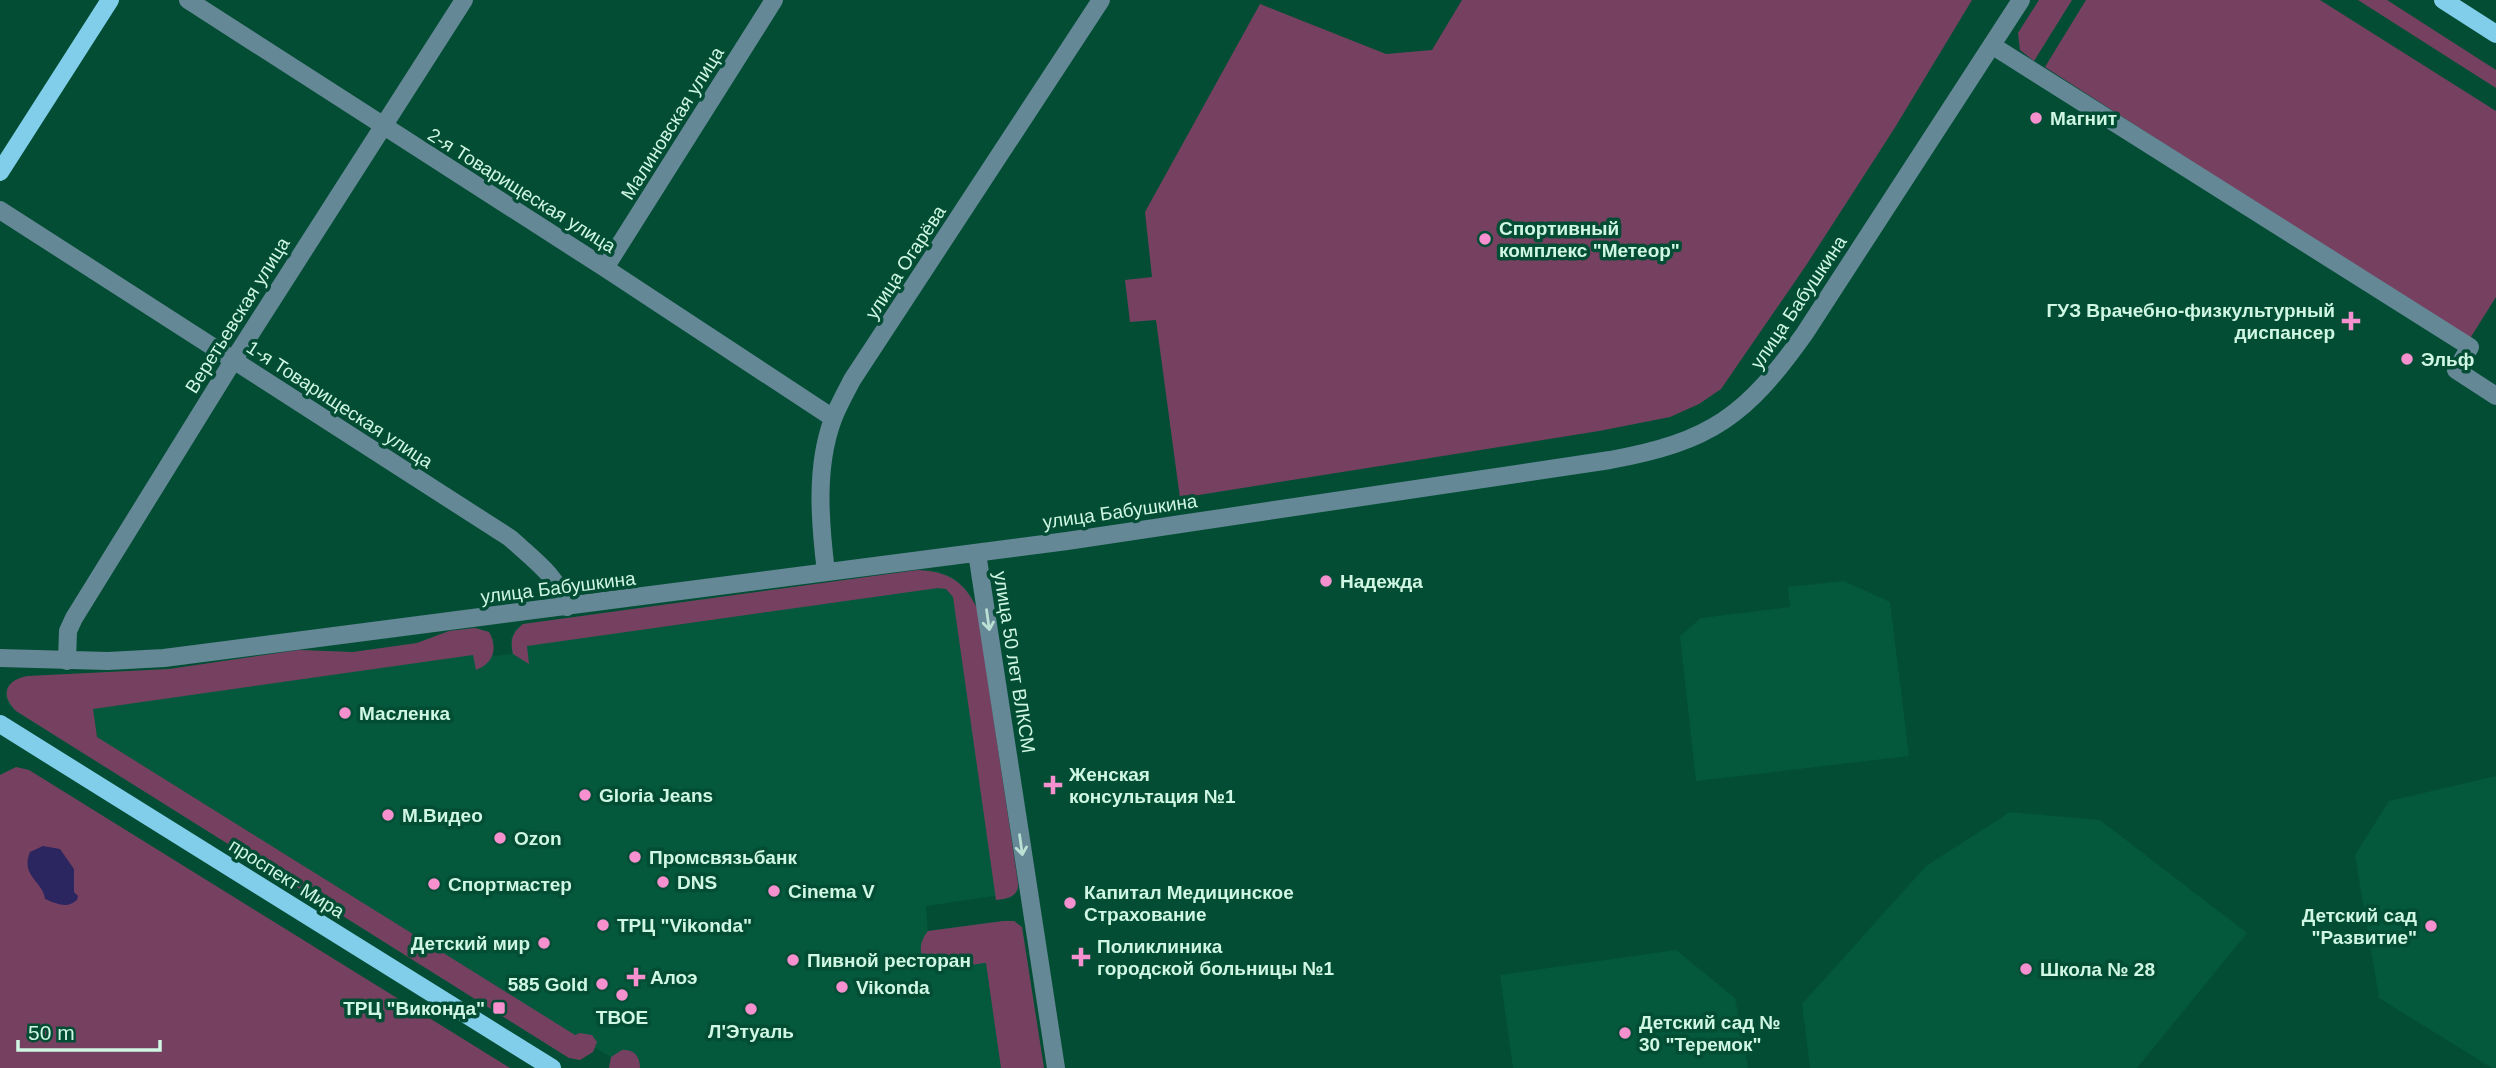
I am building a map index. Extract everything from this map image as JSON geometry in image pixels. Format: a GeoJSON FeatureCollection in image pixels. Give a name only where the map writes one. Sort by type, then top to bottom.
{"type":"FeatureCollection","features":[{"type":"Feature","properties":{"kind":"main road"},"geometry":{"type":"LineString","coordinates":[[0,172],[110,0]]}},
{"type":"Feature","properties":{"kind":"main road"},"geometry":{"type":"LineString","coordinates":[[2443,0],[2496,34]]}},
{"type":"Feature","properties":{"kind":"main road","name":"проспект Мира"},"geometry":{"type":"LineString","coordinates":[[0,724],[552,1068]]}},
{"type":"Feature","properties":{"kind":"street","name":"2-я Товарищеская улица"},"geometry":{"type":"LineString","coordinates":[[188,0],[833,418]]}},
{"type":"Feature","properties":{"kind":"street","name":"Веретьевская улица"},"geometry":{"type":"LineString","coordinates":[[67,660],[68,631],[74,618],[381,126],[464,0]]}},
{"type":"Feature","properties":{"kind":"street","name":"Малиновская улица"},"geometry":{"type":"LineString","coordinates":[[605,268],[774,0]]}},
{"type":"Feature","properties":{"kind":"street","name":"улица Огарёва"},"geometry":{"type":"LineString","coordinates":[[825,572],[821,486],[833,418],[852,380],[1101,0]]}},
{"type":"Feature","properties":{"kind":"street","name":"улица Бабушкина"},"geometry":{"type":"LineString","coordinates":[[0,661],[164,658],[566,607],[977,552],[1610,460],[1664,448],[1706,432],[1723,422],[1751,400],[1784,362],[2021,0]]}},
{"type":"Feature","properties":{"kind":"street"},"geometry":{"type":"LineString","coordinates":[[1993,46],[2470,347],[2455,370],[2496,396]]}},
{"type":"Feature","properties":{"kind":"street","name":"1-я Товарищеская улица"},"geometry":{"type":"LineString","coordinates":[[0,210],[510,538],[552,576],[563,594],[566,607]]}},
{"type":"Feature","properties":{"kind":"street","name":"улица 50 лет ВЛКСМ"},"geometry":{"type":"LineString","coordinates":[[977,552],[1056,1068]]}},
{"type":"Feature","properties":{"kind":"shaded area","name":"Спортивный комплекс \"Метеор\""},"geometry":{"type":"Polygon","coordinates":[[[1462,0],[1972,0],[1894,129],[1805,267],[1721,389],[1699,404],[1670,417],[1599,431],[1180,498],[1156,320],[1130,322],[1125,280],[1152,277],[1145,212],[1260,4],[1386,54],[1432,50],[1462,0]]]}},
{"type":"Feature","properties":{"kind":"shaded area"},"geometry":{"type":"Polygon","coordinates":[[[2039,0],[2072,0],[2034,61],[2020,50],[2018,33],[2039,0]]]}},
{"type":"Feature","properties":{"kind":"shaded area"},"geometry":{"type":"Polygon","coordinates":[[[2086,0],[2320,0],[2496,111],[2496,297],[2469,340],[2045,67],[2086,0]]]}},
{"type":"Feature","properties":{"kind":"shaded area"},"geometry":{"type":"Polygon","coordinates":[[[2358,0],[2387,0],[2496,70],[2496,88],[2358,0]]]}},
{"type":"Feature","properties":{"kind":"shaded area"},"geometry":{"type":"Polygon","coordinates":[[[918,570],[938,571],[952,577],[971,597],[1019,889],[1012,897],[1005,899],[996,900],[995,896],[926,906],[928,931],[1003,921],[1014,921],[1022,927],[1044,1068],[609,1068],[611,1057],[595,1048],[580,1060],[569,1058],[16,711],[9,705],[5,695],[8,685],[28,676],[169,669],[299,650],[353,652],[417,643],[449,631],[475,628],[489,632],[493,640],[493,656],[512,654],[511,639],[515,630],[523,624],[918,570]]]}},
{"type":"Feature","properties":{"kind":"shaded area"},"geometry":{"type":"Polygon","coordinates":[[[918,570],[954,579],[972,598],[977,608],[1018,883],[1017,891],[1008,898],[996,900],[953,597],[946,589],[527,646],[529,664],[513,654],[513,637],[523,624],[918,570]]]}},
{"type":"Feature","properties":{"kind":"shaded area"},"geometry":{"type":"Polygon","coordinates":[[[1844,581],[1890,602],[1909,756],[1696,781],[1680,636],[1701,618],[1790,607],[1788,587],[1844,581]]]}},
{"type":"Feature","properties":{"kind":"shaded area"},"geometry":{"type":"Polygon","coordinates":[[[475,628],[489,632],[494,649],[487,663],[476,670],[473,655],[93,709],[97,737],[575,1035],[592,1035],[597,1042],[593,1052],[580,1060],[569,1058],[16,711],[7,694],[7,689],[14,681],[28,676],[169,669],[299,650],[353,652],[417,643],[449,631],[475,628]]]}},
{"type":"Feature","properties":{"kind":"shaded area"},"geometry":{"type":"Polygon","coordinates":[[[16,767],[29,770],[510,1068],[0,1068],[0,775],[16,767]]]}},
{"type":"Feature","properties":{"kind":"shaded area","name":"Детский сад \"Развитие\""},"geometry":{"type":"Polygon","coordinates":[[[2496,776],[2496,1068],[2492,1068],[2379,998],[2355,855],[2389,801],[2496,776]]]}},
{"type":"Feature","properties":{"kind":"shaded area","name":"Школа № 28"},"geometry":{"type":"Polygon","coordinates":[[[2010,812],[2100,820],[2247,933],[2137,1068],[1810,1068],[1802,1004],[1926,866],[2010,812]]]}},
{"type":"Feature","properties":{"kind":"shaded area"},"geometry":{"type":"Polygon","coordinates":[[[43,846],[60,849],[74,869],[74,892],[78,896],[73,903],[62,905],[45,899],[30,873],[30,852],[43,846]]]}},
{"type":"Feature","properties":{"kind":"shaded area"},"geometry":{"type":"Polygon","coordinates":[[[1014,921],[1022,927],[1044,1068],[1001,1068],[986,963],[939,968],[924,960],[921,952],[922,941],[928,931],[1014,921]]]}},
{"type":"Feature","properties":{"kind":"shaded area","name":"Детский сад № 30 \"Теремок\""},"geometry":{"type":"Polygon","coordinates":[[[1676,950],[1735,998],[1748,1068],[1513,1068],[1500,975],[1676,950]]]}},
{"type":"Feature","properties":{"kind":"shaded area"},"geometry":{"type":"Polygon","coordinates":[[[622,1050],[636,1054],[640,1068],[609,1068],[611,1057],[622,1050]]]}},
{"type":"Feature","properties":{"kind":"place","name":"Магнит"},"geometry":{"type":"Point","coordinates":[2036,118]}},
{"type":"Feature","properties":{"kind":"place","name":"Спортивный комплекс \"Метеор\""},"geometry":{"type":"Point","coordinates":[1485,239]}},
{"type":"Feature","properties":{"kind":"place","name":"ГУЗ Врачебно-физкультурный диспансер"},"geometry":{"type":"Point","coordinates":[2351,321]}},
{"type":"Feature","properties":{"kind":"place","name":"Эльф"},"geometry":{"type":"Point","coordinates":[2407,359]}},
{"type":"Feature","properties":{"kind":"place","name":"Надежда"},"geometry":{"type":"Point","coordinates":[1326,581]}},
{"type":"Feature","properties":{"kind":"place","name":"Масленка"},"geometry":{"type":"Point","coordinates":[345,713]}},
{"type":"Feature","properties":{"kind":"place","name":"Женская консультация №1"},"geometry":{"type":"Point","coordinates":[1053,785]}},
{"type":"Feature","properties":{"kind":"place","name":"Gloria Jeans"},"geometry":{"type":"Point","coordinates":[585,795]}},
{"type":"Feature","properties":{"kind":"place","name":"М.Видео"},"geometry":{"type":"Point","coordinates":[388,815]}},
{"type":"Feature","properties":{"kind":"place","name":"Ozon"},"geometry":{"type":"Point","coordinates":[500,838]}},
{"type":"Feature","properties":{"kind":"place","name":"Промсвязьбанк"},"geometry":{"type":"Point","coordinates":[635,857]}},
{"type":"Feature","properties":{"kind":"place","name":"DNS"},"geometry":{"type":"Point","coordinates":[663,882]}},
{"type":"Feature","properties":{"kind":"place","name":"Спортмастер"},"geometry":{"type":"Point","coordinates":[434,884]}},
{"type":"Feature","properties":{"kind":"place","name":"Cinema V"},"geometry":{"type":"Point","coordinates":[774,891]}},
{"type":"Feature","properties":{"kind":"place","name":"Капитал Медицинское Страхование"},"geometry":{"type":"Point","coordinates":[1070,903]}},
{"type":"Feature","properties":{"kind":"place","name":"ТРЦ \"Vikonda\""},"geometry":{"type":"Point","coordinates":[603,925]}},
{"type":"Feature","properties":{"kind":"place","name":"Детский сад \"Развитие\""},"geometry":{"type":"Point","coordinates":[2431,926]}},
{"type":"Feature","properties":{"kind":"place","name":"Детский мир"},"geometry":{"type":"Point","coordinates":[544,943]}},
{"type":"Feature","properties":{"kind":"place","name":"Поликлиника городской больницы №1"},"geometry":{"type":"Point","coordinates":[1081,957]}},
{"type":"Feature","properties":{"kind":"place","name":"Пивной ресторан"},"geometry":{"type":"Point","coordinates":[793,960]}},
{"type":"Feature","properties":{"kind":"place","name":"Школа № 28"},"geometry":{"type":"Point","coordinates":[2026,969]}},
{"type":"Feature","properties":{"kind":"place","name":"Алоэ"},"geometry":{"type":"Point","coordinates":[636,977]}},
{"type":"Feature","properties":{"kind":"place","name":"585 Gold"},"geometry":{"type":"Point","coordinates":[602,984]}},
{"type":"Feature","properties":{"kind":"place","name":"Vikonda"},"geometry":{"type":"Point","coordinates":[842,987]}},
{"type":"Feature","properties":{"kind":"place","name":"ТВОЕ"},"geometry":{"type":"Point","coordinates":[622,995]}},
{"type":"Feature","properties":{"kind":"place","name":"ТРЦ \"Виконда\""},"geometry":{"type":"Point","coordinates":[499,1008]}},
{"type":"Feature","properties":{"kind":"place","name":"Л'Этуаль"},"geometry":{"type":"Point","coordinates":[751,1009]}},
{"type":"Feature","properties":{"kind":"place","name":"Детский сад № 30 \"Теремок\""},"geometry":{"type":"Point","coordinates":[1625,1033]}}]}
